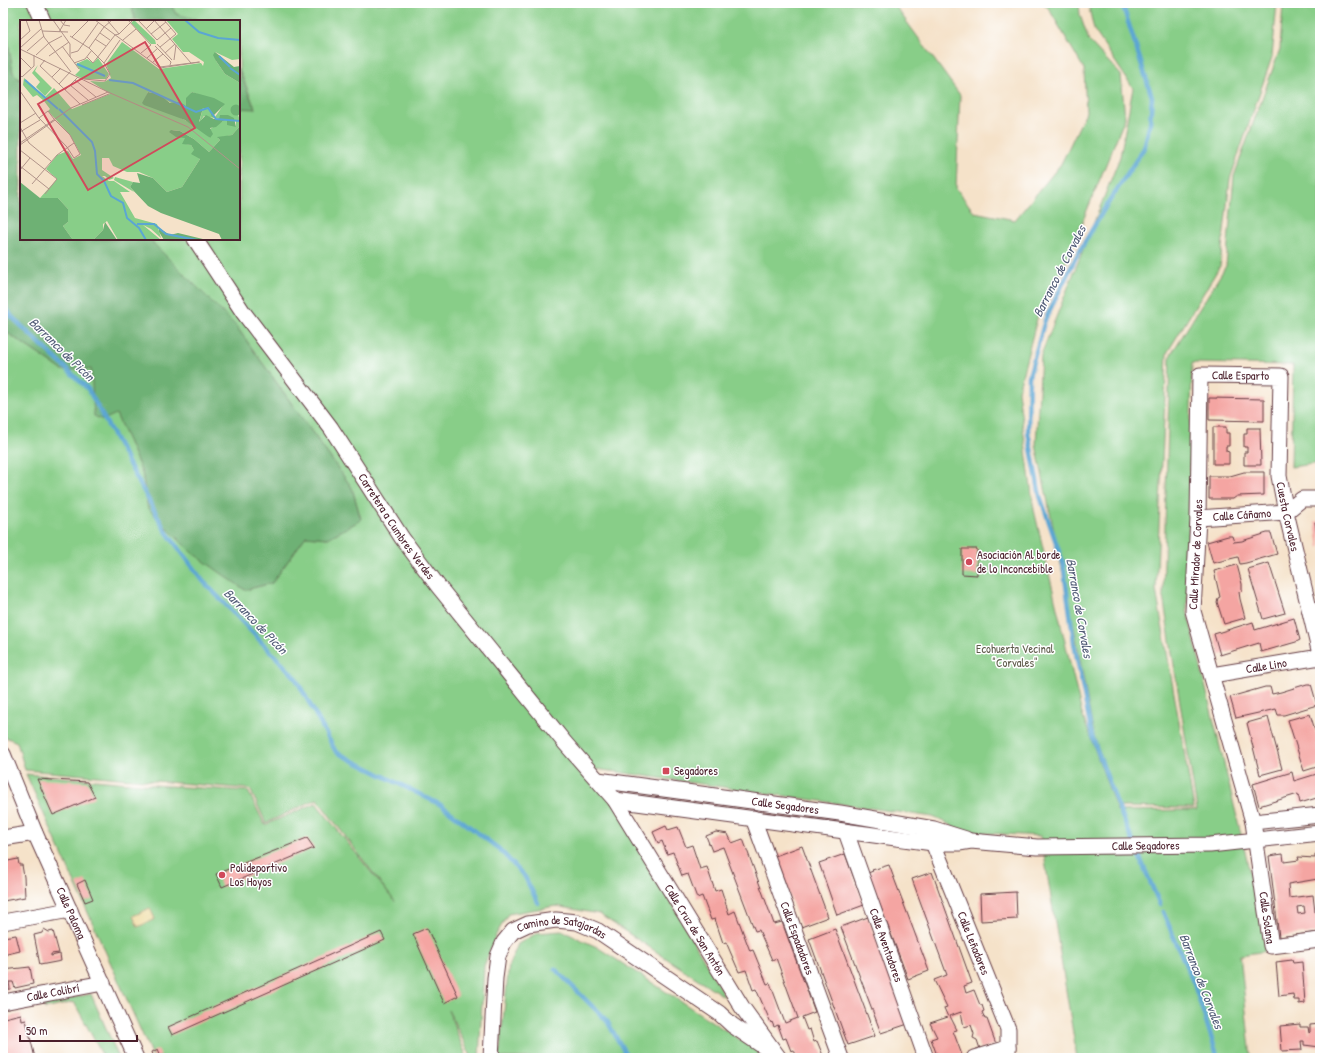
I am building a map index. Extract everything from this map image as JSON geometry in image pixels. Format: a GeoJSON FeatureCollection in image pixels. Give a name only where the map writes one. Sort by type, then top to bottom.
{"type":"FeatureCollection","features":[{"type":"Feature","properties":{"kind":"street"},"geometry":{"type":"LineString","coordinates":[[35,3],[43,20]]}},
{"type":"Feature","properties":{"kind":"street","name":"Carretera a Cumbres Verdes"},"geometry":{"type":"LineString","coordinates":[[196,240],[243,312],[331,428],[402,538],[433,580],[561,738],[615,800]]}},
{"type":"Feature","properties":{"kind":"street","name":"Calle Esparto"},"geometry":{"type":"LineString","coordinates":[[1200,375],[1281,376]]}},
{"type":"Feature","properties":{"kind":"street","name":"Calle Mirador de Corvales"},"geometry":{"type":"LineString","coordinates":[[1200,375],[1198,518],[1193,611],[1253,822],[1256,840]]}},
{"type":"Feature","properties":{"kind":"street","name":"Cuesta Corvales"},"geometry":{"type":"LineString","coordinates":[[1281,376],[1279,476],[1286,512],[1320,654]]}},
{"type":"Feature","properties":{"kind":"street"},"geometry":{"type":"LineString","coordinates":[[1286,512],[1302,499],[1320,499]]}},
{"type":"Feature","properties":{"kind":"street","name":"Calle Cáñamo"},"geometry":{"type":"LineString","coordinates":[[1198,518],[1286,512]]}},
{"type":"Feature","properties":{"kind":"street","name":"Calle Lino"},"geometry":{"type":"LineString","coordinates":[[1212,675],[1320,657]]}},
{"type":"Feature","properties":{"kind":"street","name":"Calle Paloma"},"geometry":{"type":"LineString","coordinates":[[3,754],[6,766],[35,833],[136,1058]]}},
{"type":"Feature","properties":{"kind":"street","name":"Calle Segadores"},"geometry":{"type":"LineString","coordinates":[[598,780],[840,812],[959,843],[970,841],[1037,847],[1210,845],[1320,833]]}},
{"type":"Feature","properties":{"kind":"street","name":"Calle Segadores"},"geometry":{"type":"LineString","coordinates":[[615,800],[846,832],[934,836]]}},
{"type":"Feature","properties":{"kind":"street","name":"Calle Cruz de San Antón"},"geometry":{"type":"LineString","coordinates":[[615,800],[742,1006],[778,1057]]}},
{"type":"Feature","properties":{"kind":"street"},"geometry":{"type":"LineString","coordinates":[[1253,822],[1320,815]]}},
{"type":"Feature","properties":{"kind":"street","name":"Calle Espadadores"},"geometry":{"type":"LineString","coordinates":[[753,818],[841,1058]]}},
{"type":"Feature","properties":{"kind":"street","name":"Calle Aventadores"},"geometry":{"type":"LineString","coordinates":[[846,832],[926,1058]]}},
{"type":"Feature","properties":{"kind":"street"},"geometry":{"type":"LineString","coordinates":[[3,838],[35,833]]}},
{"type":"Feature","properties":{"kind":"street","name":"Calle Leñadores"},"geometry":{"type":"LineString","coordinates":[[934,836],[1008,1029],[1008,1053]]}},
{"type":"Feature","properties":{"kind":"street","name":"Calle Solana"},"geometry":{"type":"LineString","coordinates":[[1256,840],[1271,946],[1320,940]]}},
{"type":"Feature","properties":{"kind":"street"},"geometry":{"type":"LineString","coordinates":[[3,922],[70,910]]}},
{"type":"Feature","properties":{"kind":"street","name":"Camino de Satajardas"},"geometry":{"type":"LineString","coordinates":[[491,1058],[498,956],[504,942],[513,931],[528,924],[565,920],[577,922],[598,931],[719,1013],[732,1025],[778,1057]]}},
{"type":"Feature","properties":{"kind":"street","name":"Calle Colibrí"},"geometry":{"type":"LineString","coordinates":[[3,1002],[103,983]]}},
{"type":"Feature","properties":{"kind":"street"},"geometry":{"type":"LineString","coordinates":[[719,1013],[729,1013],[742,1006]]}},
{"type":"Feature","properties":{"kind":"street"},"geometry":{"type":"LineString","coordinates":[[732,1025],[738,1025],[751,1019]]}},
{"type":"Feature","properties":{"kind":"street"},"geometry":{"type":"LineString","coordinates":[[974,1058],[1008,1053]]}},
{"type":"Feature","properties":{"kind":"green space"},"geometry":{"type":"Polygon","coordinates":[[[3,3],[130,3],[136,20],[20,20],[20,80],[13,73],[6,30],[3,28],[3,3]]]}},
{"type":"Feature","properties":{"kind":"green space"},"geometry":{"type":"Polygon","coordinates":[[[130,3],[170,3],[176,14],[198,20],[136,20],[130,3]]]}},
{"type":"Feature","properties":{"kind":"green space","name":"Ecohuerta Vecinal \"Corvales\""},"geometry":{"type":"Polygon","coordinates":[[[170,3],[893,3],[960,95],[956,188],[974,212],[1015,220],[1061,164],[1086,112],[1084,69],[1049,9],[1043,3],[1079,3],[1080,15],[1089,41],[1121,75],[1125,118],[1065,264],[1038,315],[1018,391],[1034,510],[1082,714],[1117,811],[1197,810],[1163,596],[1170,356],[1226,266],[1234,176],[1280,49],[1283,3],[1320,3],[1320,463],[1291,467],[1293,365],[1192,363],[1187,610],[1241,834],[1267,951],[1240,955],[1251,1058],[1077,1058],[1041,836],[966,832],[933,817],[596,769],[725,997],[599,914],[556,906],[508,914],[496,935],[484,966],[479,1058],[472,1058],[448,1010],[467,1058],[153,1058],[26,774],[152,785],[248,791],[265,825],[316,803],[395,902],[317,799],[266,823],[250,789],[25,770],[17,742],[3,736],[3,330],[62,370],[91,369],[116,414],[142,472],[148,509],[245,590],[272,583],[306,536],[328,538],[361,519],[352,488],[236,326],[150,240],[240,240],[240,108],[255,108],[240,71],[240,20],[198,20],[176,14],[170,3]]]}},
{"type":"Feature","properties":{"kind":"green space"},"geometry":{"type":"Polygon","coordinates":[[[1088,3],[1277,3],[1272,57],[1230,179],[1220,266],[1167,353],[1156,590],[1194,808],[1119,807],[1094,736],[1075,632],[1036,445],[1041,355],[1120,157],[1133,88],[1094,30],[1088,3]]]}},
{"type":"Feature","properties":{"kind":"green space"},"geometry":{"type":"Polygon","coordinates":[[[3,28],[6,30],[13,73],[20,80],[20,240],[150,240],[236,326],[352,488],[361,520],[328,538],[306,536],[272,583],[245,590],[191,552],[148,509],[142,472],[116,414],[103,420],[94,416],[91,369],[62,370],[3,330],[3,28]]]}},
{"type":"Feature","properties":{"kind":"green space"},"geometry":{"type":"Polygon","coordinates":[[[240,72],[255,109],[240,108],[240,72]]]}},
{"type":"Feature","properties":{"kind":"green space"},"geometry":{"type":"Polygon","coordinates":[[[562,931],[597,947],[768,1058],[499,1058],[509,965],[518,944],[537,933],[562,931]]]}},
{"type":"Feature","properties":{"kind":"green space"},"geometry":{"type":"Polygon","coordinates":[[[91,994],[119,1058],[104,1058],[74,1002],[45,1009],[43,1004],[91,994]]]}},
{"type":"Feature","properties":{"kind":"sand"},"geometry":{"type":"Polygon","coordinates":[[[150,908],[155,919],[138,927],[133,916],[150,908]]]}},
{"type":"Feature","properties":{"kind":"building"},"geometry":{"type":"Polygon","coordinates":[[[1209,398],[1264,399],[1264,421],[1209,420],[1209,398]]]}},
{"type":"Feature","properties":{"kind":"building"},"geometry":{"type":"Polygon","coordinates":[[[1213,427],[1226,427],[1226,433],[1229,433],[1229,446],[1226,446],[1226,451],[1229,452],[1229,464],[1213,464],[1213,427]]]}},
{"type":"Feature","properties":{"kind":"building"},"geometry":{"type":"Polygon","coordinates":[[[1247,428],[1260,428],[1261,465],[1244,465],[1244,452],[1247,452],[1247,447],[1244,447],[1244,434],[1247,434],[1247,428]]]}},
{"type":"Feature","properties":{"kind":"building"},"geometry":{"type":"Polygon","coordinates":[[[1244,472],[1264,472],[1264,495],[1237,496],[1233,499],[1209,499],[1209,476],[1230,476],[1244,472]]]}},
{"type":"Feature","properties":{"kind":"building"},"geometry":{"type":"Polygon","coordinates":[[[1320,521],[1320,547],[1319,548],[1315,522],[1320,521]]]}},
{"type":"Feature","properties":{"kind":"building"},"geometry":{"type":"Polygon","coordinates":[[[1271,533],[1277,554],[1240,564],[1238,557],[1213,563],[1207,542],[1228,536],[1232,536],[1234,542],[1242,541],[1271,533]]]}},
{"type":"Feature","properties":{"kind":"building","name":"Asociación Al borde de lo Inconcebible"},"geometry":{"type":"Polygon","coordinates":[[[962,549],[977,549],[977,575],[962,574],[962,549]]]}},
{"type":"Feature","properties":{"kind":"building"},"geometry":{"type":"Polygon","coordinates":[[[1269,563],[1285,613],[1263,619],[1248,569],[1269,563]]]}},
{"type":"Feature","properties":{"kind":"building"},"geometry":{"type":"Polygon","coordinates":[[[1237,565],[1242,584],[1242,591],[1239,592],[1240,599],[1245,618],[1224,624],[1217,602],[1218,598],[1220,597],[1214,571],[1237,565]]]}},
{"type":"Feature","properties":{"kind":"building"},"geometry":{"type":"Polygon","coordinates":[[[1294,618],[1300,640],[1296,642],[1261,652],[1259,643],[1220,655],[1214,634],[1253,622],[1255,630],[1294,618]]]}},
{"type":"Feature","properties":{"kind":"building"},"geometry":{"type":"Polygon","coordinates":[[[1311,684],[1317,705],[1284,715],[1278,715],[1276,709],[1236,718],[1230,697],[1265,687],[1270,687],[1272,694],[1311,684]]]}},
{"type":"Feature","properties":{"kind":"building"},"geometry":{"type":"Polygon","coordinates":[[[1310,714],[1320,746],[1320,766],[1304,771],[1288,720],[1310,714]]]}},
{"type":"Feature","properties":{"kind":"building"},"geometry":{"type":"Polygon","coordinates":[[[1268,717],[1282,769],[1260,775],[1247,723],[1268,717]]]}},
{"type":"Feature","properties":{"kind":"building"},"geometry":{"type":"Polygon","coordinates":[[[1292,772],[1294,781],[1320,773],[1320,797],[1300,803],[1298,794],[1259,806],[1253,784],[1292,772]]]}},
{"type":"Feature","properties":{"kind":"building"},"geometry":{"type":"Polygon","coordinates":[[[37,779],[87,782],[95,797],[53,815],[37,779]]]}},
{"type":"Feature","properties":{"kind":"building"},"geometry":{"type":"Polygon","coordinates":[[[666,826],[668,830],[678,827],[686,847],[692,845],[700,869],[707,867],[715,891],[721,889],[729,914],[735,911],[750,951],[753,950],[767,984],[770,983],[785,1023],[798,1018],[776,958],[772,960],[759,930],[755,931],[723,847],[712,851],[706,836],[716,832],[728,834],[732,843],[743,839],[774,924],[782,922],[815,1012],[802,1017],[807,1030],[810,1029],[814,1042],[817,1041],[824,1058],[797,1058],[794,1050],[791,1051],[786,1038],[783,1039],[778,1025],[774,1027],[772,1022],[771,1023],[756,989],[753,990],[746,970],[739,972],[726,942],[723,943],[715,919],[711,920],[702,896],[697,898],[688,874],[682,876],[673,852],[667,854],[662,841],[658,843],[653,832],[666,826]]]}},
{"type":"Feature","properties":{"kind":"building"},"geometry":{"type":"Polygon","coordinates":[[[307,838],[314,848],[222,887],[216,874],[307,838]]]}},
{"type":"Feature","properties":{"kind":"building"},"geometry":{"type":"Polygon","coordinates":[[[802,846],[828,917],[801,927],[775,856],[802,846]]]}},
{"type":"Feature","properties":{"kind":"building"},"geometry":{"type":"Polygon","coordinates":[[[845,854],[864,905],[837,915],[819,863],[845,854]]]}},
{"type":"Feature","properties":{"kind":"building"},"geometry":{"type":"Polygon","coordinates":[[[1283,854],[1284,862],[1299,860],[1298,857],[1315,858],[1315,854],[1320,854],[1320,867],[1317,870],[1318,879],[1288,884],[1289,898],[1313,895],[1315,912],[1320,911],[1320,932],[1279,937],[1269,856],[1283,854]],[[1304,906],[1297,907],[1298,914],[1305,913],[1304,906]]]}},
{"type":"Feature","properties":{"kind":"building"},"geometry":{"type":"Polygon","coordinates":[[[18,859],[19,865],[22,865],[25,897],[3,901],[3,862],[18,859]]]}},
{"type":"Feature","properties":{"kind":"building"},"geometry":{"type":"Polygon","coordinates":[[[889,865],[929,971],[908,979],[868,873],[873,871],[872,870],[889,865]]]}},
{"type":"Feature","properties":{"kind":"building"},"geometry":{"type":"Polygon","coordinates":[[[932,872],[972,983],[964,986],[966,993],[974,990],[980,1005],[982,1005],[984,1011],[982,1012],[985,1019],[987,1019],[996,1044],[980,1049],[977,1040],[973,1038],[974,1034],[971,1025],[964,1027],[961,1012],[950,1016],[957,1030],[953,1031],[962,1055],[950,1058],[938,1058],[931,1039],[937,1037],[930,1023],[948,1017],[944,1008],[947,1007],[934,980],[947,975],[912,879],[932,872]]]}},
{"type":"Feature","properties":{"kind":"building"},"geometry":{"type":"Polygon","coordinates":[[[85,880],[93,899],[85,902],[77,884],[85,880]]]}},
{"type":"Feature","properties":{"kind":"building"},"geometry":{"type":"Polygon","coordinates":[[[1016,892],[1017,919],[981,921],[980,894],[1016,892]]]}},
{"type":"Feature","properties":{"kind":"building"},"geometry":{"type":"Polygon","coordinates":[[[868,917],[908,1024],[881,1033],[841,927],[868,917]]]}},
{"type":"Feature","properties":{"kind":"building"},"geometry":{"type":"Polygon","coordinates":[[[427,928],[458,996],[444,1003],[413,934],[427,928]]]}},
{"type":"Feature","properties":{"kind":"building"},"geometry":{"type":"Polygon","coordinates":[[[44,929],[49,932],[53,931],[59,953],[51,954],[51,956],[60,954],[61,961],[40,965],[34,935],[42,933],[44,929]]]}},
{"type":"Feature","properties":{"kind":"building"},"geometry":{"type":"Polygon","coordinates":[[[835,929],[875,1036],[848,1045],[809,939],[835,929]]]}},
{"type":"Feature","properties":{"kind":"building"},"geometry":{"type":"Polygon","coordinates":[[[381,932],[385,940],[172,1035],[168,1027],[381,932]]]}},
{"type":"Feature","properties":{"kind":"building"},"geometry":{"type":"Polygon","coordinates":[[[16,935],[20,951],[3,955],[3,937],[16,935]]]}},
{"type":"Feature","properties":{"kind":"building"},"geometry":{"type":"Polygon","coordinates":[[[1292,960],[1293,963],[1302,962],[1305,1003],[1299,1004],[1299,1000],[1294,1000],[1293,994],[1279,996],[1276,962],[1292,960]]]}},
{"type":"Feature","properties":{"kind":"building"},"geometry":{"type":"Polygon","coordinates":[[[30,967],[33,984],[15,988],[13,982],[9,982],[10,989],[3,990],[3,970],[30,967]]]}},
{"type":"Feature","properties":{"kind":"building"},"geometry":{"type":"Polygon","coordinates":[[[21,1014],[22,1021],[26,1020],[35,1058],[3,1058],[4,1018],[21,1014]]]}},
{"type":"Feature","properties":{"kind":"building"},"geometry":{"type":"Polygon","coordinates":[[[1300,1024],[1300,1027],[1308,1027],[1309,1033],[1310,1025],[1320,1024],[1320,1047],[1304,1045],[1304,1041],[1301,1041],[1302,1050],[1282,1051],[1280,1026],[1300,1024]]]}},
{"type":"Feature","properties":{"kind":"building"},"geometry":{"type":"Polygon","coordinates":[[[158,1049],[161,1056],[154,1058],[152,1052],[158,1049]]]}},
{"type":"Feature","properties":{"kind":"waterway","name":"Barranco de Corvales"},"geometry":{"type":"LineString","coordinates":[[1122,3],[1152,97],[1150,123],[1144,148],[1103,211],[1076,257],[1045,320],[1029,376],[1028,432],[1040,496],[1063,563],[1074,643],[1092,736],[1117,804],[1160,905]]}},
{"type":"Feature","properties":{"kind":"waterway","name":"Barranco de Picón"},"geometry":{"type":"LineString","coordinates":[[3,303],[12,317],[88,389],[165,530],[203,581],[295,677],[336,752],[441,805],[499,849],[525,877],[538,903]]}},
{"type":"Feature","properties":{"kind":"waterway","name":"Barranco de Corvales"},"geometry":{"type":"LineString","coordinates":[[1163,912],[1194,984],[1218,1058]]}},
{"type":"Feature","properties":{"kind":"waterway","name":"Barranco de Picón"},"geometry":{"type":"LineString","coordinates":[[555,969],[607,1021],[628,1058]]}},
{"type":"Feature","properties":{"kind":"place","name":"Asociación Al borde de lo Inconcebible"},"geometry":{"type":"Point","coordinates":[969,562]}},
{"type":"Feature","properties":{"kind":"place","name":"Segadores"},"geometry":{"type":"Point","coordinates":[666,771]}},
{"type":"Feature","properties":{"kind":"place","name":"Polideportivo Los Hoyos"},"geometry":{"type":"Point","coordinates":[222,875]}}]}
